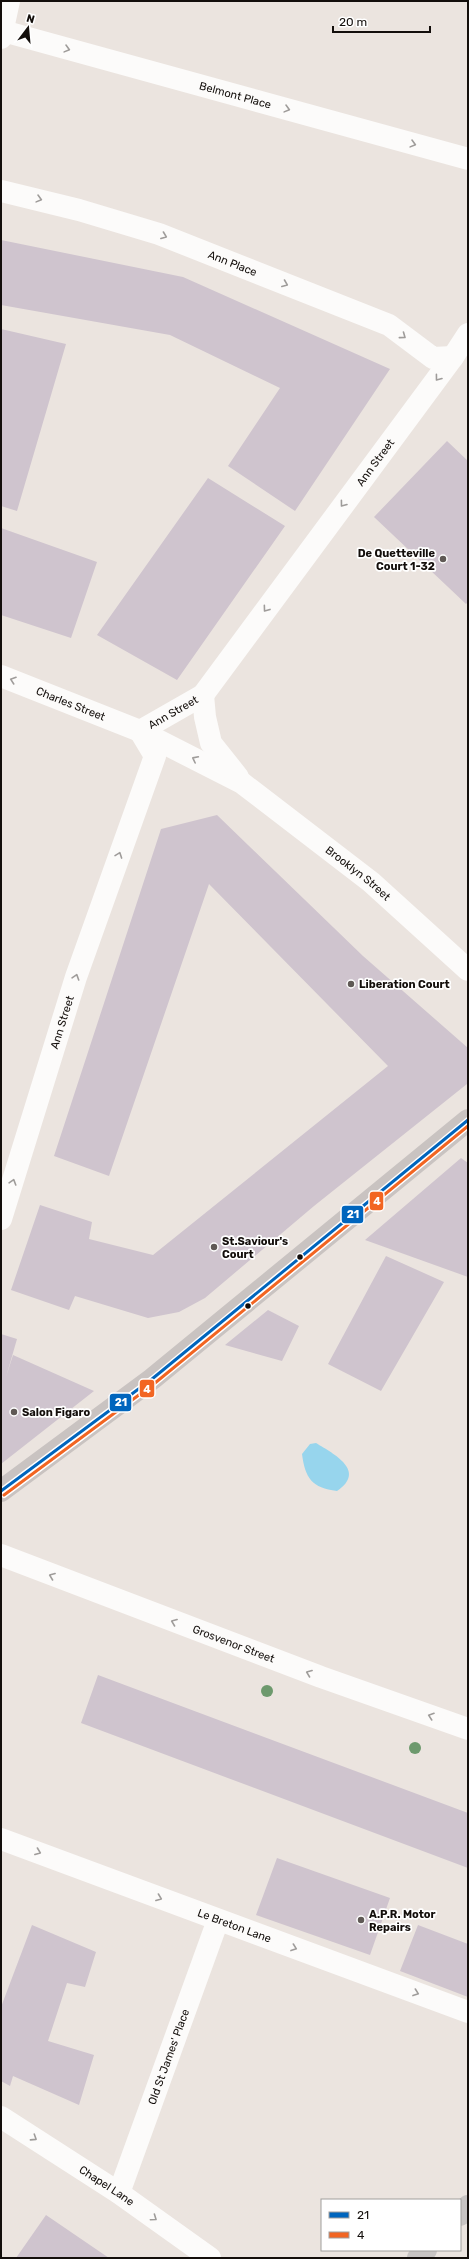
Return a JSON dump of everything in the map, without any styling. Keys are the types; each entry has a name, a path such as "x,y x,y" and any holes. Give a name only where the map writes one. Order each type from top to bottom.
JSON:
{"main road":[{"path":"1,1491 152,1379 468,1120"}],"street":[{"path":"2,34 10,1"},
{"name":"Belmont Place","path":"2,34 468,159"},
{"name":"Ann Place","path":"1,191 79,210 159,234 389,325 433,358 453,357"},
{"name":"Ann Street","path":"1,1219 76,977 154,756 140,731 203,696 453,357 468,334"},
{"name":"Charles Street","path":"1,676 140,731"},
{"name":"Brooklyn Street","path":"203,696 205,717 211,743 242,783"},
{"name":"Brooklyn Street","path":"140,731 242,783 371,882 468,970"},
{"name":"Grosvenor Street","path":"1,1555 314,1675 468,1729"},
{"name":"Le Breton Lane","path":"1,1839 468,2012"},
{"name":"Old St James' Place","path":"118,2193 218,1920"},
{"name":"Chapel Lane","path":"1,2117 118,2193 210,2258"}],"water":[{"path":"316,1443 331,1452 344,1464 348,1470 349,1477 345,1484 337,1491 328,1490 316,1484 311,1480 305,1469 302,1454 310,1444"}],"building":[{"path":"1,240 183,277 390,369 295,511 228,466 280,388 170,335 1,305"},
{"path":"1,329 66,344 17,511 1,506"},
{"name":"De Quetteville Court 1-32","path":"447,441 468,461 468,602 466,604 374,517"},
{"path":"208,478 285,526 177,680 97,635"},
{"path":"1,528 97,562 71,638 1,615"},
{"name":"Liberation Court","path":"217,815 363,956 468,1048 467,1084 314,1206 205,1298 179,1312 148,1318 75,1296 69,1310 11,1290 40,1205 92,1222 89,1239 153,1255 388,1066 209,884 109,1176 54,1156 161,829"},
{"path":"461,1158 468,1163 468,1277 365,1240"},
{"path":"386,1256 444,1282 381,1391 328,1364"},
{"path":"268,1310 299,1326 282,1361 225,1345"},
{"path":"1,1334 17,1339 6,1377 13,1355 94,1391 1,1464"},
{"path":"98,1675 468,1813 468,1868 81,1723"},
{"path":"277,1858 390,1898 370,1955 256,1915"},
{"path":"32,1925 96,1952 85,1987 67,1983 48,2041 94,2055 79,2105 13,2076 10,2086 1,2081 1,2007"},
{"path":"418,1925 468,1944 468,1997 400,1971"},
{"path":"46,2215 109,2258 16,2258"}],"transit line":[{"name":"21","path":"1,1491 152,1379 468,1120"},
{"name":"4","path":"4,1495 155,1383 468,1126"}],"place":[{"name":"De Quetteville Court 1-32","path":"443,559"},
{"name":"Liberation Court","path":"351,984"},
{"name":"St.Saviour's Court","path":"214,1247"},
{"name":"Salon Figaro","path":"14,1412"},
{"name":"A.P.R. Motor Repairs","path":"361,1920"}]}
